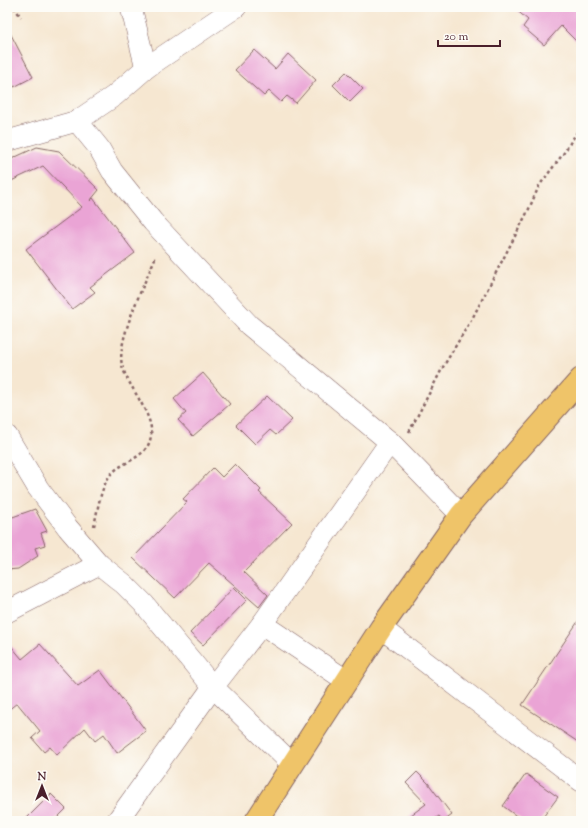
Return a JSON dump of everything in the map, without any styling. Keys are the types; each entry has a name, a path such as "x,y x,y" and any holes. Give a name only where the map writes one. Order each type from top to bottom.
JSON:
{"main road":[{"path":"256,821 381,628 461,514 581,379"}],"street":[{"path":"131,7 146,68"},
{"path":"7,141 76,121 114,96 146,68 236,7"},
{"path":"76,121 99,148 112,171 159,228 249,325 395,447 461,514"},
{"path":"7,436 38,488 68,528 94,558 144,604 213,687 292,764"},
{"path":"117,821 213,687 395,447"},
{"path":"7,612 94,558"},
{"path":"262,624 346,681"},
{"path":"381,628 581,781"}],"path":[{"path":"14,7 21,17"},
{"path":"395,447 476,310 528,211 539,186 563,154 581,126"},
{"path":"94,558 104,485 112,474 138,457 147,446 151,435 150,423 122,365 124,336 157,252 159,228"}],"building":[{"path":"513,7 581,7 581,46 561,26 544,45 523,27 528,20"},
{"path":"7,27 33,77 14,87 7,74"},
{"path":"254,50 275,69 288,54 316,80 296,103 287,96 281,102 269,91 264,96 235,70"},
{"path":"346,72 363,89 350,102 333,85"},
{"path":"37,147 59,151 99,190 90,201 93,198 135,253 90,287 95,292 72,309 26,249 82,207 43,166 7,183 7,161"},
{"path":"203,373 230,404 193,436 178,420 186,413 174,399"},
{"path":"267,396 292,420 276,435 270,430 255,444 236,425"},
{"path":"235,464 261,490 259,492 292,523 244,572 268,595 259,607 209,563 175,598 133,558 187,502 183,499 213,468 222,477"},
{"path":"35,509 47,531 41,533 45,545 35,548 38,556 18,569 7,570 7,519"},
{"path":"234,587 247,600 203,645 190,633"},
{"path":"581,617 581,744 522,705"},
{"path":"7,641 22,659 40,644 78,686 100,670 146,731 117,753 104,734 95,741 85,728 57,755 50,747 44,752 32,738 40,731 17,703 7,711"},
{"path":"417,772 428,783 452,815 444,821 439,816 432,821 403,821 426,804 406,783"},
{"path":"526,774 558,797 540,821 523,821 503,806"},
{"path":"51,794 66,809 54,821 24,821"}]}
